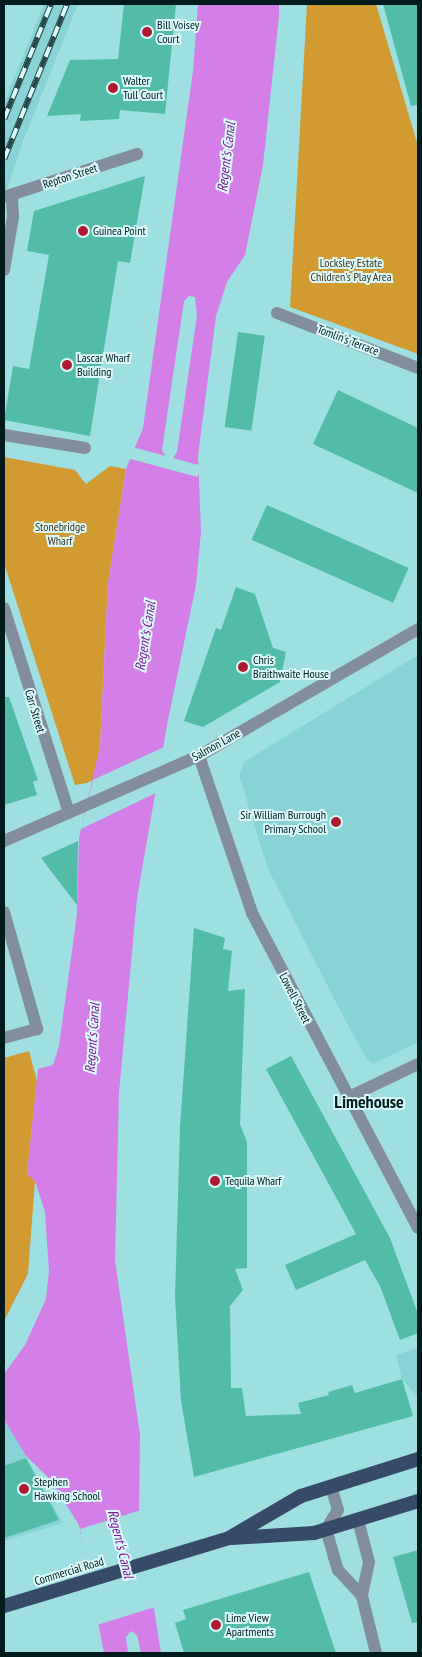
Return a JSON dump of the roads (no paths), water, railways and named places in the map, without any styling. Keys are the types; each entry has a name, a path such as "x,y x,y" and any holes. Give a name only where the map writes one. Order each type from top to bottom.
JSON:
{"highway":[{"name":"Commercial Road","path":"229,1538 301,1496 418,1459"},
{"name":"Commercial Road","path":"4,1606 229,1538 314,1533 418,1501"}],"street":[{"name":"Repton Street","path":"8,196 137,154"},
{"path":"4,270 13,217 8,196"},
{"name":"Tomlin's Terrace","path":"277,313 418,368"},
{"path":"4,434 85,448"},
{"name":"Carr Street","path":"4,608 70,813"},
{"name":"Salmon Lane","path":"4,841 199,756 418,629"},
{"name":"Lowell Street","path":"199,756 252,913 347,1098 418,1228"},
{"path":"4,912 37,1029 4,1038"},
{"path":"347,1098 418,1064"},
{"path":"331,1486 338,1510 326,1529 338,1570 362,1596"},
{"path":"358,1520 369,1562 362,1596 376,1653"}],"water":[{"name":"Regent's Canal","path":"198,4 279,4 263,165 245,255 227,282 216,316 198,456 201,531 196,585 168,720 137,898 119,1093 115,1260 140,1435 139,1513 161,1653 141,1653 137,1635 131,1631 126,1637 128,1653 104,1653 79,1525 50,1479 26,1456 5,1421 4,1374 25,1345 46,1299 49,1271 45,1212 35,1181 27,1174 38,1069 53,1065 59,1046 77,914 79,838 100,746 108,583 126,469 143,428 193,71","holes":["189,296 195,297 197,315 177,452 172,460 167,460 162,450 184,301"]}],"railway":[{"path":"4,119 51,4"},
{"path":"4,159 67,4"}],"place":[{"name":"Bill Voisey Court","path":"147,32"},
{"name":"Walter Tull Court","path":"113,88"},
{"name":"Guinea Point","path":"83,231"},
{"name":"Lascar Wharf Building","path":"67,365"},
{"name":"Chris Braithwaite House","path":"243,667"},
{"name":"Sir William Burrough Primary School","path":"336,822"},
{"name":"Tequila Wharf","path":"215,1181"},
{"name":"Stephen Hawking School","path":"24,1489"},
{"name":"Lime View Apartments","path":"216,1625"}],"district":[{"name":"Limehouse","path":"369,1102"}],"park label":[{"name":"Locksley Estate Children's Play Area","path":"351,270"},
{"name":"Stonebridge Wharf","path":"60,534"}]}
